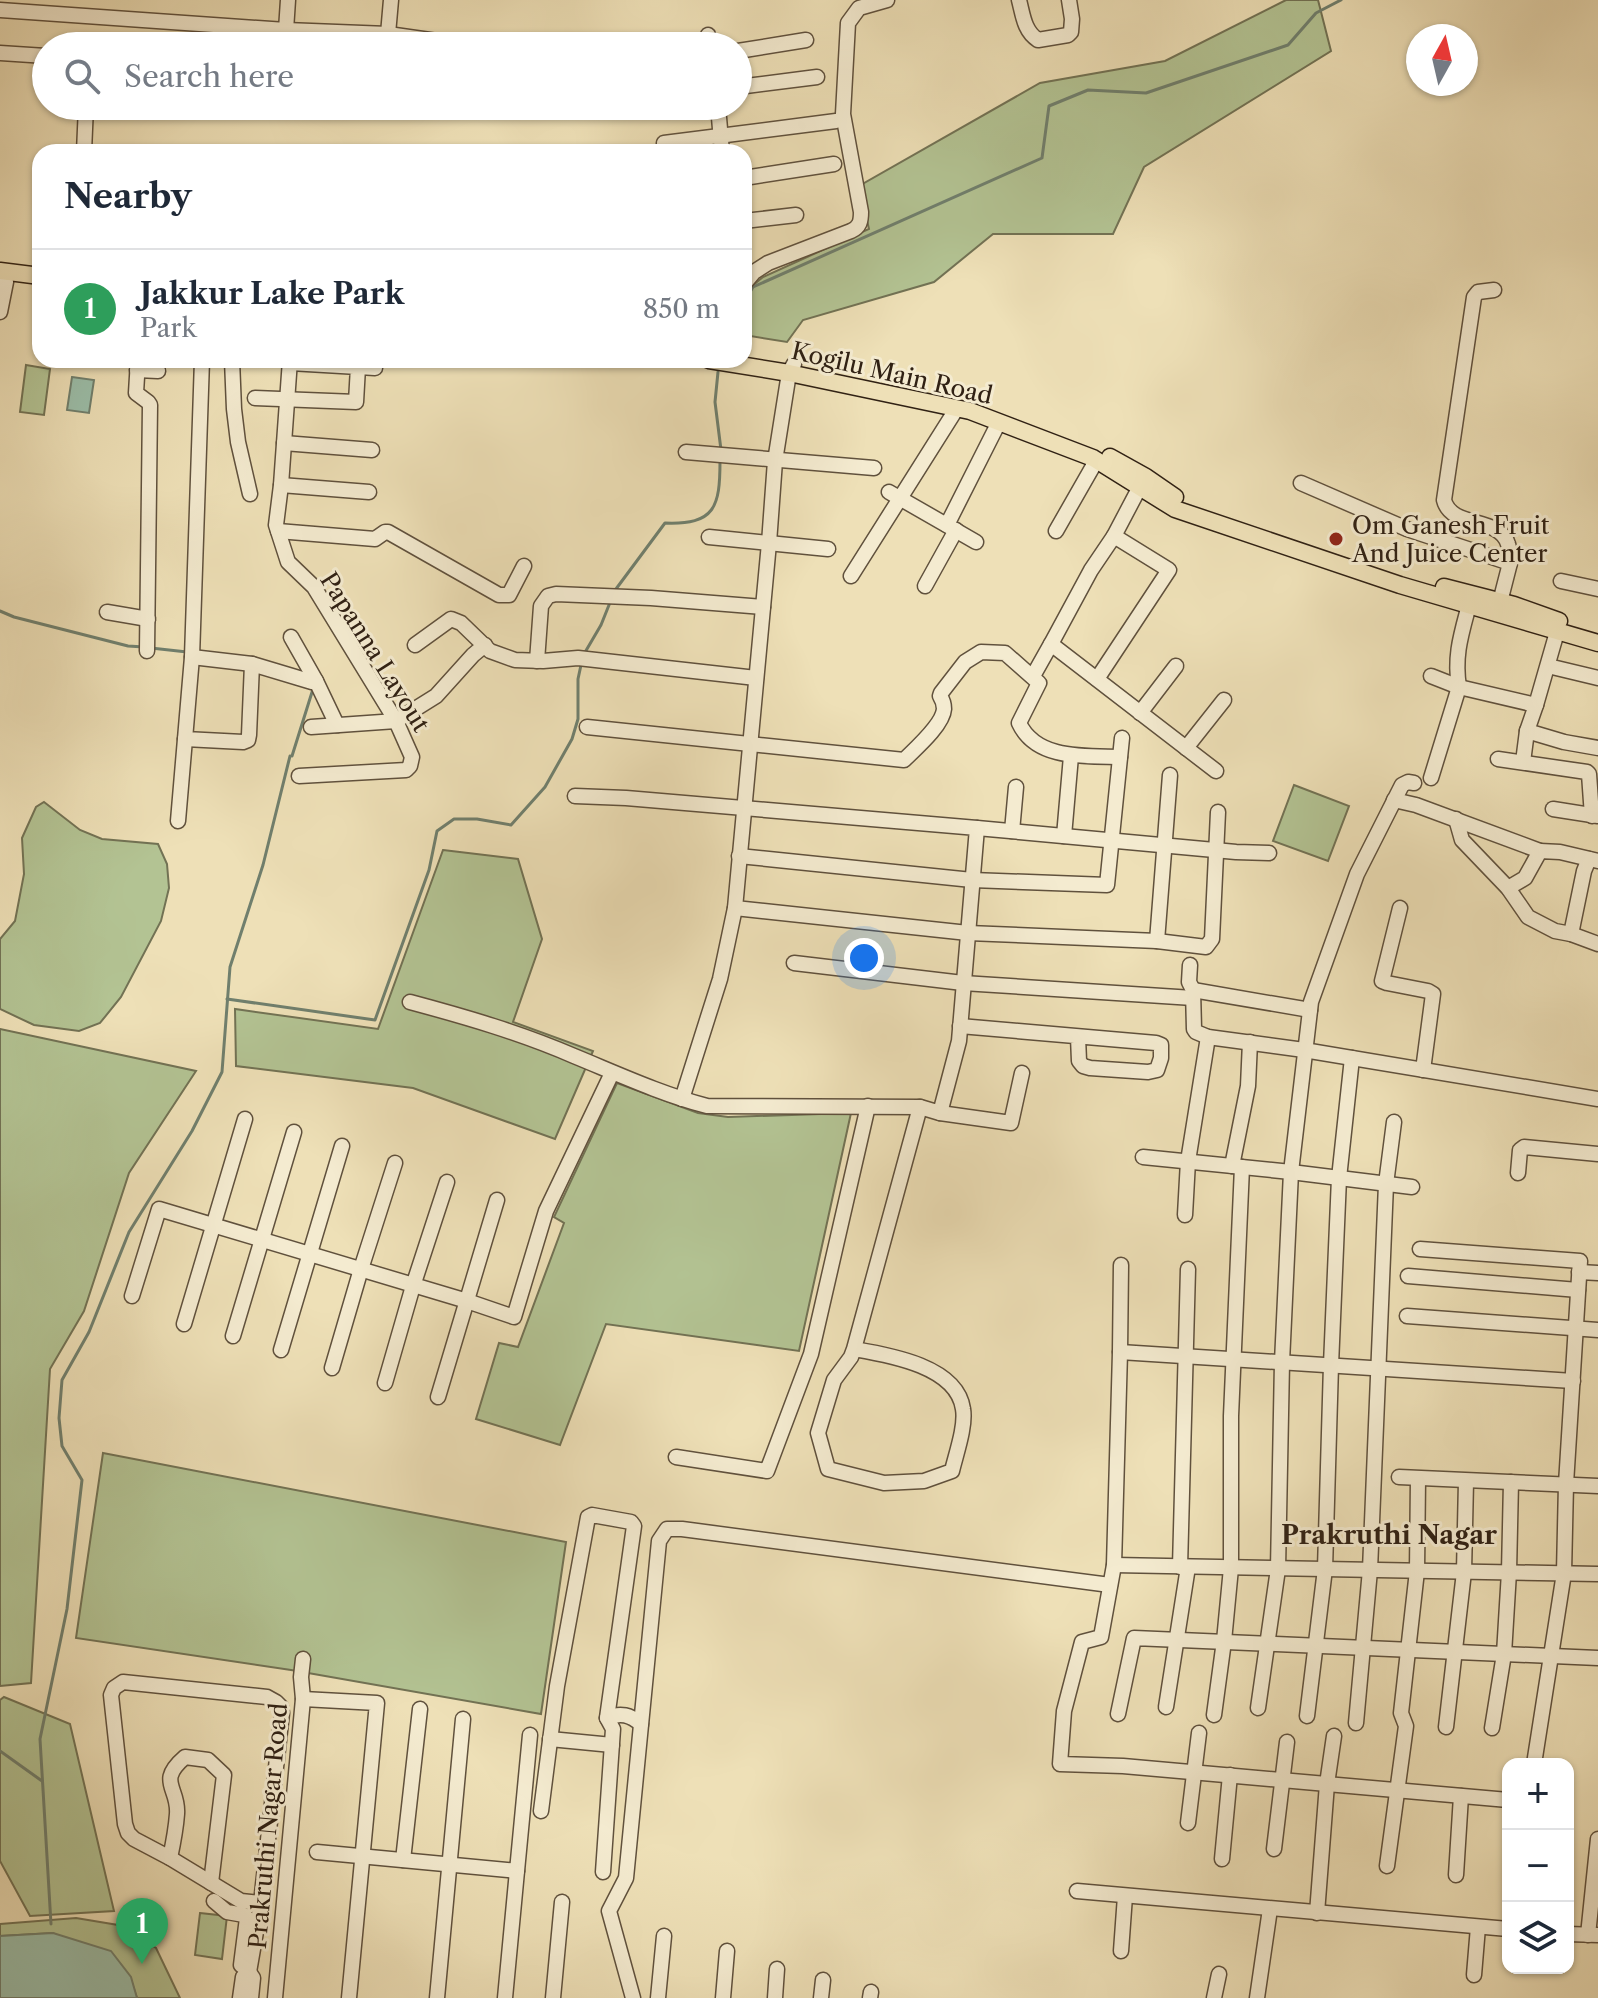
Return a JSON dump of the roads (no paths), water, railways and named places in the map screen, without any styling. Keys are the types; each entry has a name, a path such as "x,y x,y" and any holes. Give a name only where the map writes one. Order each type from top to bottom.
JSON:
{"main road":[{"path":"2,278 32,276"},
{"path":"2,278 32,284"},
{"name":"Kogilu Main Road","path":"752,357 970,411 1096,461 1180,500 1403,575 1500,602 1557,632 1598,640"},
{"name":"Kogilu Main Road","path":"752,364 791,368 973,401 1097,449 1175,509 1400,585 1469,605 1528,616 1598,640"}],"street":[{"path":"286,30 288,0"},
{"path":"388,32 391,0"},
{"path":"752,274 768,263 851,231 861,222 843,114 848,23 859,8 887,0"},
{"path":"1019,0 1025,26 1038,40 1071,32 1069,0"},
{"path":"0,10 337,32"},
{"path":"752,49 806,40"},
{"path":"0,53 32,55"},
{"path":"752,85 817,77"},
{"path":"84,144 85,120"},
{"path":"719,120 722,144"},
{"path":"664,143 836,121"},
{"path":"752,177 834,164"},
{"path":"752,220 796,215"},
{"path":"0,312 2,278"},
{"path":"1494,290 1478,292 1474,297 1444,500 1446,508 1454,515 1493,529 1504,536 1509,544 1510,563 1500,602"},
{"path":"138,368 136,393 150,405 148,646"},
{"path":"148,368 158,371"},
{"path":"178,821 192,653 202,368"},
{"path":"232,368 238,442 250,494"},
{"name":"Papanna Layout","path":"290,368 276,525 288,562 314,587 396,721 412,757 406,770 299,776"},
{"path":"255,398 356,402 358,368"},
{"path":"682,1099 720,979 735,908 775,461 791,368"},
{"path":"851,576 894,495 957,408"},
{"path":"925,586 999,422"},
{"path":"284,443 372,450"},
{"path":"686,452 874,468"},
{"path":"1056,531 1096,461"},
{"path":"1033,676 1142,482"},
{"path":"1301,483 1407,529 1510,563"},
{"path":"281,485 369,492"},
{"path":"894,495 976,542"},
{"path":"278,531 375,539 388,532 505,596 509,595 524,566"},
{"path":"1097,679 1169,570 1114,536"},
{"path":"709,537 828,549"},
{"path":"1561,581 1598,589"},
{"path":"537,661 541,606 548,596 556,594 763,607"},
{"path":"1431,778 1459,687 1457,649 1469,605"},
{"path":"107,612 148,619"},
{"path":"415,645 451,619 461,623 490,651 515,660 583,658 756,678"},
{"path":"1523,762 1527,731 1557,632"},
{"path":"291,637 310,681 337,725"},
{"path":"1051,644 1216,771"},
{"path":"311,727 396,721 436,696 485,645"},
{"path":"587,727 904,760 936,726 944,711 941,693 965,662 981,652 1005,653 1038,681 1039,687 1021,717 1020,727 1046,750 1071,756 1120,757"},
{"path":"192,653 252,664 310,681"},
{"path":"185,739 248,740 252,664"},
{"path":"1140,713 1176,666"},
{"path":"1548,666 1598,678"},
{"path":"1431,676 1459,687 1536,705"},
{"path":"1186,748 1224,700"},
{"path":"1527,731 1598,748"},
{"path":"739,856 972,880 1107,885 1122,738"},
{"path":"1064,836 1071,756"},
{"path":"1498,759 1587,772 1595,816 1553,809"},
{"path":"1157,941 1170,775"},
{"path":"1258,1708 1278,1569 1282,1362 1291,1172 1311,1002 1357,874 1402,785 1414,783"},
{"path":"1012,831 1016,787"},
{"path":"575,796 744,807 1269,853"},
{"path":"1394,800 1416,805 1540,851 1593,860 1584,871 1571,934"},
{"path":"735,908 968,933 1157,941 1206,947 1212,939 1218,812"},
{"path":"1456,819 1462,840 1508,888 1528,917 1555,931 1598,944"},
{"path":"940,1113 959,1041 977,828"},
{"path":"1508,888 1525,878 1540,851"},
{"path":"1400,908 1382,981 1433,994 1423,1070"},
{"path":"794,963 963,983 1193,994 1310,1010"},
{"path":"1190,965 1189,982 1196,1032 1208,1037 1598,1099"},
{"path":"410,1002 488,1023 612,1073 707,1106 920,1107 940,1113 1011,1123 1022,1073"},
{"path":"960,1026 1156,1043 1161,1045 1161,1058 1157,1070 1148,1072 1090,1068 1079,1061 1078,1037"},
{"path":"1185,1215 1188,1161 1208,1037"},
{"path":"1214,1715 1231,1568 1237,1166 1248,1086 1250,1042"},
{"path":"1307,1716 1325,1569 1339,1178 1352,1058"},
{"path":"132,1296 159,1209 514,1317 546,1211 612,1073"},
{"path":"676,1457 767,1471 811,1354 868,1106"},
{"path":"854,1349 891,1355 935,1372 953,1386 963,1407 963,1422 952,1471 924,1481 884,1483 828,1469 818,1433 834,1380 854,1349 920,1107"},
{"path":"184,1324 245,1119"},
{"path":"1356,1723 1370,1570 1386,1184 1394,1122"},
{"path":"233,1336 294,1132"},
{"path":"281,1350 342,1146"},
{"path":"1518,1173 1520,1150 1524,1147 1598,1154"},
{"path":"1143,1157 1412,1187"},
{"path":"332,1368 395,1163"},
{"path":"385,1383 447,1182"},
{"path":"438,1397 497,1200"},
{"path":"1420,1249 1580,1261 1566,1484 1564,1573 1535,1758"},
{"path":"1121,1265 1114,1565 1101,1637 1082,1642 1064,1711 1060,1764 1123,1766 1502,1799"},
{"path":"1166,1707 1184,1567 1188,1269"},
{"path":"1579,1272 1598,1273"},
{"path":"1408,1276 1578,1290"},
{"path":"1407,1316 1598,1330"},
{"path":"1120,1352 1573,1381"},
{"path":"1399,1477 1598,1486"},
{"path":"1387,1866 1406,1726 1401,1713 1417,1571 1418,1479"},
{"path":"1446,1727 1464,1572 1466,1481"},
{"path":"1492,1728 1504,1654 1511,1482"},
{"path":"541,1811 557,1686 588,1517 592,1515 631,1522 634,1526 610,1724 612,1745 603,1872"},
{"path":"633,1998 609,1911 626,1878 659,1541 667,1529 1110,1585"},
{"path":"1114,1565 1598,1574"},
{"path":"1118,1714 1134,1638 1598,1658"},
{"name":"Prakruthi Nagar Road","path":"275,1998 303,1699 303,1659"},
{"path":"240,1998 243,1977 249,1972 261,1903 281,1707 267,1697 123,1682 114,1688 111,1695 128,1833 241,1901 261,1903"},
{"path":"303,1699 377,1703 349,1998"},
{"path":"403,1860 420,1709"},
{"path":"610,1724 616,1714 632,1716 641,1724"},
{"path":"437,1998 463,1719"},
{"path":"1188,1823 1199,1733"},
{"path":"505,1998 530,1735"},
{"path":"1317,1913 1334,1736"},
{"path":"550,1739 612,1745"},
{"path":"1274,1849 1287,1742"},
{"path":"170,1858 178,1811 170,1784 172,1768 185,1757 208,1760 224,1775 211,1883"},
{"path":"1222,1859 1230,1775"},
{"path":"1456,1875 1461,1796"},
{"path":"1593,1935 1598,1839"},
{"path":"317,1852 517,1871"},
{"path":"1077,1891 1502,1929"},
{"path":"1121,1951 1125,1896"},
{"path":"214,1901 227,1912 247,1918 241,1965 253,1978 251,1998"},
{"path":"553,1998 562,1902"},
{"path":"1257,1998 1270,1909"},
{"path":"1474,1975 1478,1927"},
{"path":"658,1998 664,1936"},
{"path":"723,1998 727,1951"},
{"path":"775,1998 777,1969"},
{"path":"1214,1998 1219,1974"},
{"path":"821,1998 823,1980"}],"waterway":[{"path":"752,289 1042,158 1049,106 1088,90 1146,93 1288,45 1316,13 1341,0"},
{"path":"718,372 715,402 721,450"},
{"path":"613,593 665,523 695,521 711,510 716,501 720,461"},
{"path":"584,654 611,600"},
{"path":"0,611 128,646 144,647"},
{"path":"151,648 187,652"},
{"path":"227,999 375,1020 429,870 437,831 454,819 477,819 511,825 545,787 572,739 578,719 581,665"},
{"path":"292,756 313,689"},
{"path":"51,1924 40,1739 67,1609 82,1480 62,1446 59,1418 62,1380 89,1332 129,1232 192,1131 222,1072 230,967 263,865 290,756"},
{"path":"0,1751 42,1781"}],"place":[{"name":"Om Ganesh Fruit And Juice Center","path":"1336,539"},
{"name":"Jakkur Lake Park","path":"142,1964"}],"district":[{"name":"Prakruthi Nagar","path":"1389,1535"}]}
